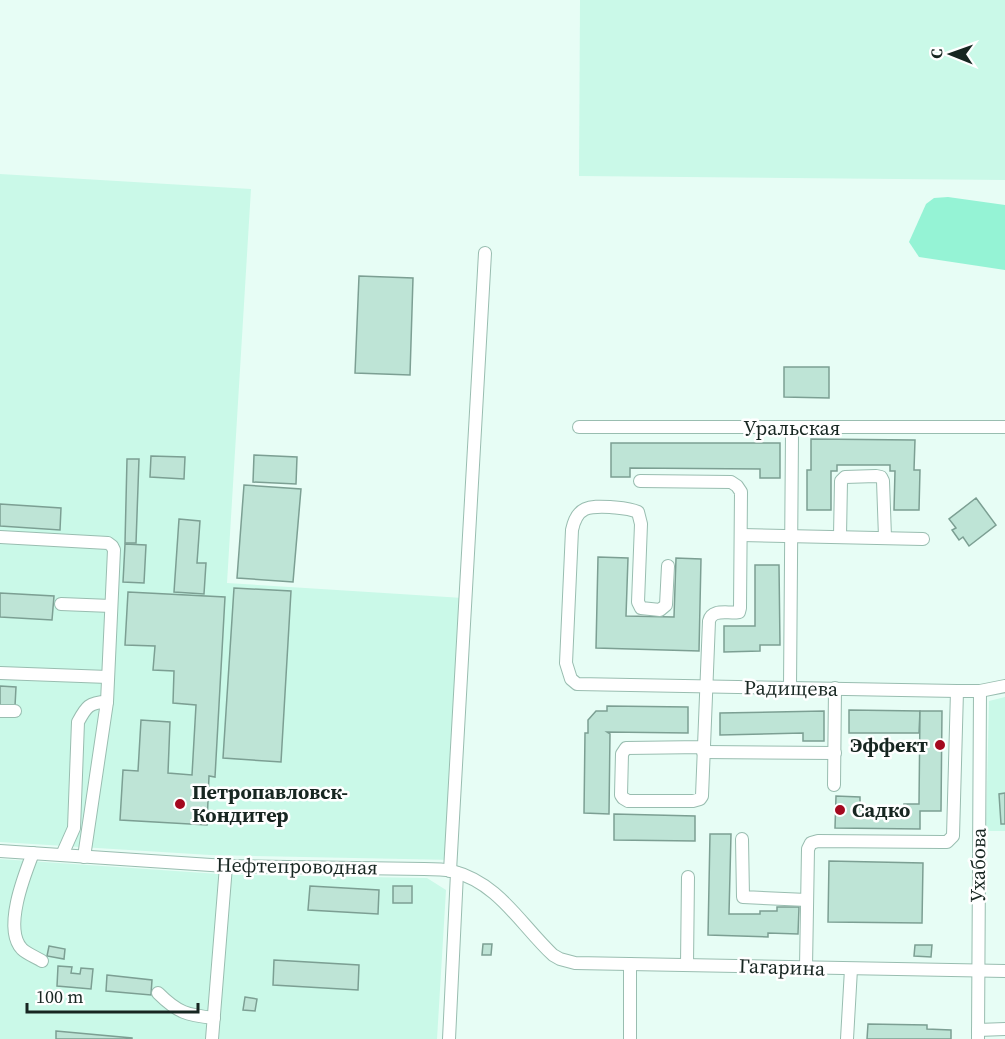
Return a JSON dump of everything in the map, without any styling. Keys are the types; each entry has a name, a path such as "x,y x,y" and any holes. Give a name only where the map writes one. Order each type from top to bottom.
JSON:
{"street":[{"path":"449,1039 453,872 485,252"},
{"name":"Уральская","path":"579,427 794,429 1005,427"},
{"path":"790,687 792,435 794,429"},
{"path":"840,536 844,477 876,476 883,481 885,537"},
{"path":"640,481 735,483 741,492 740,608 739,612 715,613 710,616 704,749 700,799 693,801 628,801 623,798 621,795 622,754 626,748 704,749 835,753"},
{"name":"Радищева","path":"668,566 666,605 660,610 641,608 638,602 641,524 638,512 627,508 591,506 577,516 572,531 566,663 571,680 577,684 957,691 980,691 1005,686"},
{"path":"741,535 923,539"},
{"path":"0,537 108,543 114,550 107,702 84,857"},
{"path":"61,604 111,606"},
{"path":"0,673 108,677"},
{"path":"834,785 835,688"},
{"path":"806,967 809,846 814,842 946,842 952,836 957,691"},
{"name":"Ухабова","path":"978,1034 980,691"},
{"path":"62,855 74,828 78,722 85,709 94,702 107,702"},
{"path":"0,711 15,711"},
{"path":"742,839 743,897 807,900"},
{"name":"Нефтепроводная","path":"0,851 226,866 412,868 453,872 473,878 496,893 547,949 560,959"},
{"path":"33,853 22,881 14,932 22,948 42,961"},
{"path":"212,1039 226,866"},
{"path":"687,964 688,877"},
{"name":"Гагарина","path":"560,959 575,963 1005,971"},
{"path":"630,963 630,1039"},
{"path":"847,1039 851,969"},
{"path":"158,993 177,1011 186,1015 214,1018"},
{"path":"978,1034 1005,1029"}],"shaded area":[{"path":"580,0 1005,0 1005,180 579,176"},
{"path":"0,174 251,189 227,583 463,598 454,860 210,855 0,842"},
{"path":"948,197 1005,205 1005,270 919,257 909,242 926,204 934,198"},
{"path":"1005,697 1005,831 986,831 989,701"},
{"path":"0,859 234,875 427,878 446,890 437,1039 0,1039"}],"building":[{"path":"359,276 413,278 410,375 355,373"},
{"path":"784,367 829,367 829,398 784,397"},
{"path":"811,439 915,440 914,470 920,470 919,510 894,510 895,471 890,471 890,465 837,465 837,471 831,471 831,510 807,510 807,470 811,470"},
{"path":"611,443 780,443 780,478 760,478 760,469 630,468 630,477 611,477"},
{"path":"254,455 297,457 296,484 253,482"},
{"path":"151,456 185,457 184,479 150,477"},
{"path":"127,459 139,459 136,543 125,543"},
{"path":"244,485 301,489 293,582 237,578"},
{"path":"976,498 996,525 969,546 963,537 959,540 952,530 956,528 949,519"},
{"path":"0,504 61,508 60,530 0,526"},
{"path":"179,519 200,521 197,563 206,563 204,594 174,592"},
{"path":"125,544 146,545 144,583 123,582"},
{"path":"598,557 628,558 626,616 674,617 676,558 701,559 699,651 596,648"},
{"path":"755,565 779,565 780,645 760,645 760,651 724,652 724,626 755,626"},
{"path":"234,588 291,591 281,762 223,758"},
{"path":"128,592 225,597 215,777 209,776 207,825 120,820 123,770 138,771 141,720 170,722 168,773 192,775 196,705 173,703 174,671 153,670 155,646 125,645"},
{"path":"0,593 54,596 52,620 0,617"},
{"path":"0,686 16,687 15,706 0,705"},
{"path":"607,706 688,707 688,733 607,732 610,734 609,814 584,813 585,733 588,733 588,720 596,711 607,711"},
{"path":"849,710 920,711 919,733 849,733"},
{"path":"824,711 824,741 803,741 803,733 720,735 720,713"},
{"path":"920,711 942,711 941,811 920,811 920,829 835,828 836,796 860,797 860,808 904,808 904,804 919,804"},
{"path":"1005,793 1005,824 1001,824 999,794"},
{"path":"614,814 695,816 695,841 614,840"},
{"path":"710,834 731,834 729,914 760,914 760,911 777,911 777,907 799,907 798,934 768,933 768,937 708,935"},
{"path":"829,861 923,863 922,923 828,922"},
{"path":"310,886 379,890 378,914 308,910"},
{"path":"393,886 412,886 412,903 393,903"},
{"path":"483,944 492,944 491,955 482,955"},
{"path":"915,945 932,945 931,957 914,956"},
{"path":"49,946 65,949 64,959 47,956"},
{"path":"274,960 359,965 358,990 273,985"},
{"path":"58,966 72,967 71,973 80,974 81,968 93,969 91,989 57,986"},
{"path":"107,975 152,980 151,995 106,991"},
{"path":"245,997 257,999 255,1011 243,1010"},
{"path":"868,1024 927,1025 927,1029 951,1030 951,1039 867,1039"},
{"path":"56,1031 132,1038 132,1039 56,1039"}],"place":[{"name":"Эффект","path":"940,745"},
{"name":"Петропавловск- Кондитер","path":"180,804"},
{"name":"Садко","path":"840,810"}]}
